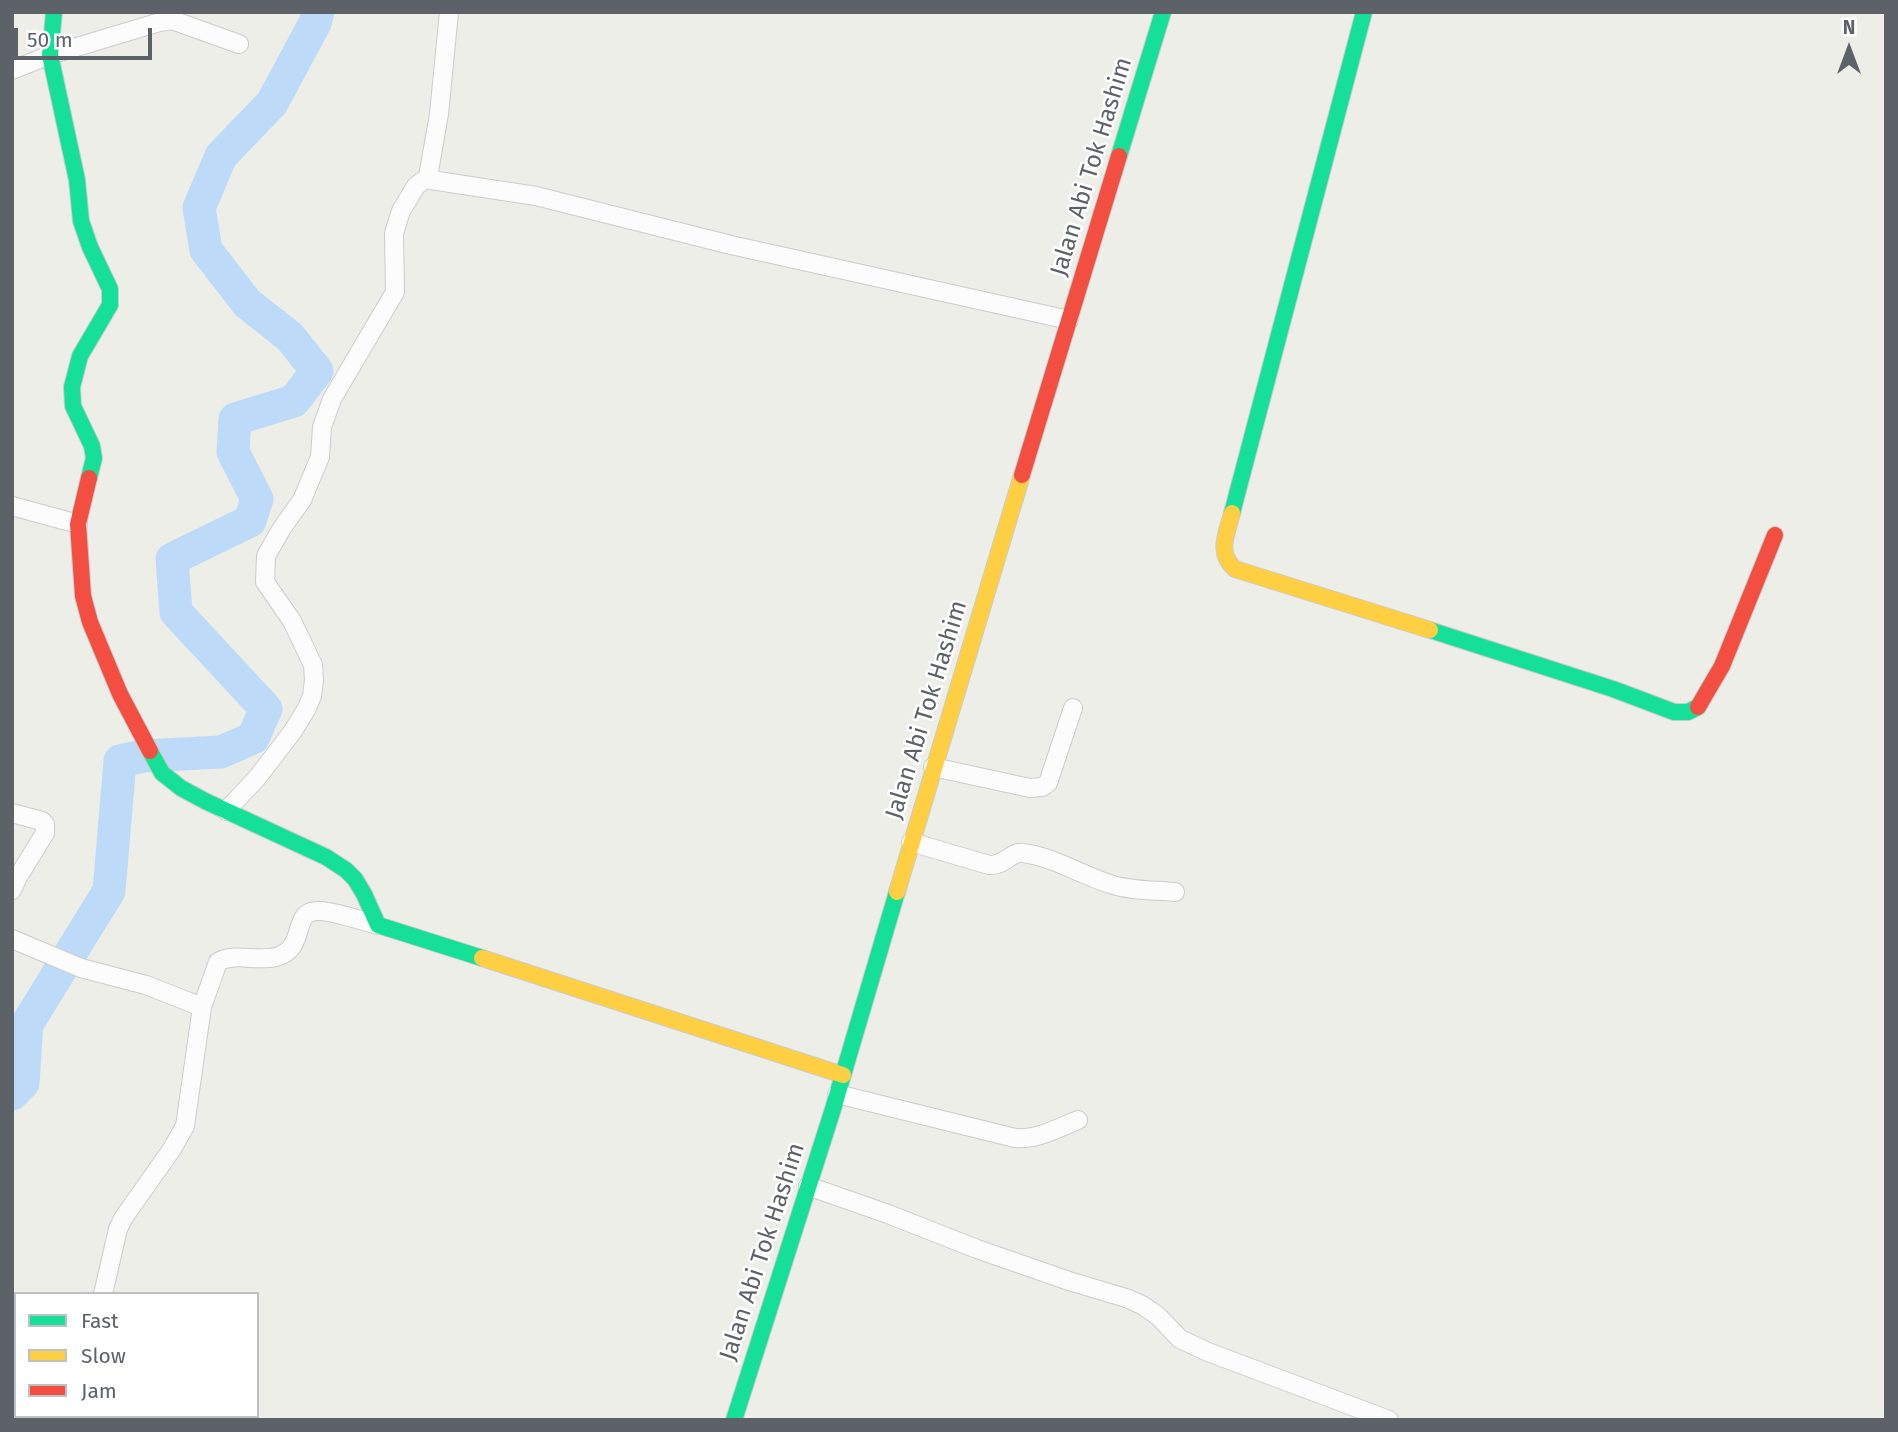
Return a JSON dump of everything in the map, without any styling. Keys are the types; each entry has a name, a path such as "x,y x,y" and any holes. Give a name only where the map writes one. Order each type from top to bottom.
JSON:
{"street":[{"path":"54,12 50,55 77,180 81,221 110,289 110,305 80,356 72,387 74,406 92,446 94,458 78,524 83,596 90,622 116,685 162,773 181,788 327,857 346,870 355,879 379,925"},
{"path":"226,811 257,778 293,731 312,696 313,665 292,621 265,582 266,556 302,499 320,457 322,427 332,399 395,292 394,233 401,211 416,186 428,177 439,114 449,12"},
{"name":"Jalan Abi Tok Hashim","path":"734,1420 843,1075 933,767 1163,12"},
{"path":"1364,12 1224,544 1226,561 1236,569 1513,656 1674,712 1688,712 1699,706 1722,666 1774,535"},
{"path":"12,70 50,55 172,20 239,44"},
{"path":"428,177 439,182 536,196 730,245 1069,320"},
{"path":"12,506 78,524"},
{"path":"933,767 1030,788 1042,787 1048,783 1073,708"},
{"path":"12,813 42,821 45,828 41,841 12,890"},
{"path":"911,842 998,866 1020,852 1054,861 1112,885 1175,892"},
{"path":"103,1292 118,1229 185,1126 202,1007 218,962 230,956 264,958 282,954 291,949 303,917 310,912 321,911 379,925 843,1075"},
{"path":"20,942 81,968 146,985 202,1007"},
{"path":"837,1094 1015,1138 1036,1137 1078,1120"},
{"path":"808,1186 1069,1282 1126,1298 1158,1316 1180,1339 1208,1352 1389,1420"}],"waterway":[{"path":"12,1094 23,1083 27,1024 109,891 120,761 144,756 221,752 253,738 266,709 176,612 172,559 250,521 257,499 233,452 235,419 294,401 317,371 290,337 247,303 206,250 199,208 221,156 272,103 315,23 318,12"}],"traffic: fast":[{"path":"54,12 50,55 77,180 81,221 110,289 110,305 80,356 72,387 73,406 92,446 94,458 89,478"},
{"path":"1119,156 1163,12"},
{"path":"1232,513 1364,12"},
{"path":"1430,630 1613,689 1674,712 1688,712 1698,707"},
{"path":"150,751 162,773 181,788 326,857 346,870 364,894 378,925 482,958"},
{"path":"734,1420 833,1109 897,892"}],"traffic: slow":[{"path":"897,892 1022,475"},
{"path":"1232,513 1224,549 1229,563 1235,569 1430,630"},
{"path":"482,958 843,1075"}],"traffic: jam":[{"path":"1022,475 1119,156"},
{"path":"89,478 78,524 83,596 90,622 120,694 150,751"},
{"path":"1698,707 1722,666 1775,535"}]}
